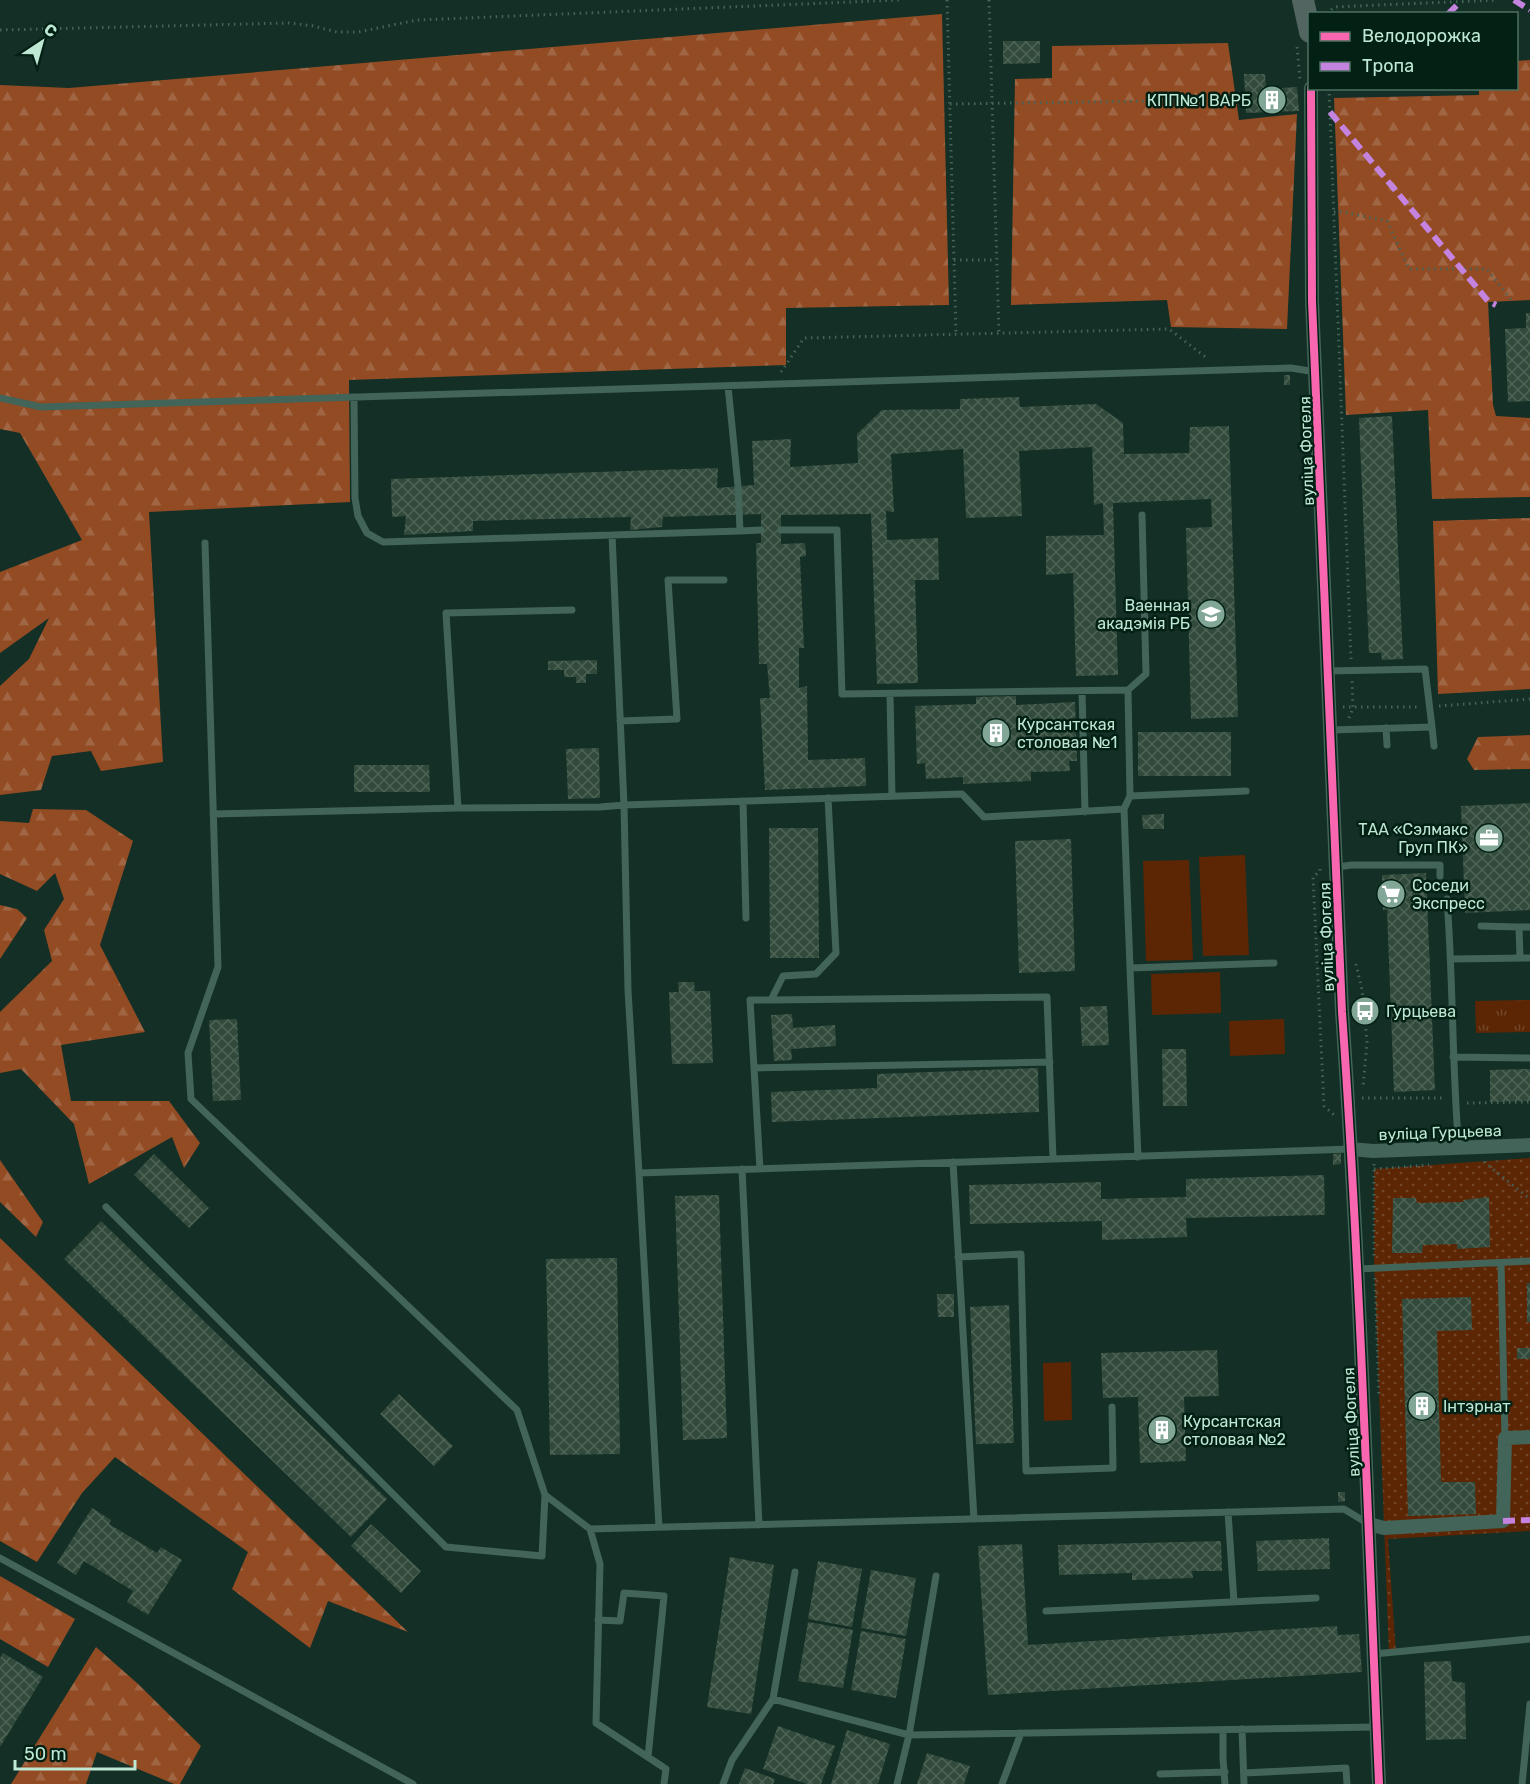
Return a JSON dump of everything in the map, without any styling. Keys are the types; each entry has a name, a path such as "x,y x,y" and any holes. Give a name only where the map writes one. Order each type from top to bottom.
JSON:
{"highway":[{"path":"1303,0 1303,38"}],"street":[{"name":"вуліца Фогеля","path":"1306,89 1311,111 1312,301 1329,671 1338,729 1337,867 1342,1012 1358,1269 1379,1784"},
{"name":"вуліца Гурцьева","path":"1351,1149 1373,1151 1530,1145"},
{"path":"1369,1524 1384,1528 1503,1521 1505,1438 1530,1437"}],"lane":[{"path":"0,398 41,407 1291,368 1316,372"},
{"path":"728,386 740,531"},
{"path":"354,397 355,498 358,516 367,533 383,542 761,530"},
{"path":"781,530 837,530 842,694 1128,690 1146,674 1142,515"},
{"path":"612,535 624,805 628,990 659,1527"},
{"path":"106,1207 446,1547 542,1556 545,1496 517,1410 191,1099 188,1053 218,967 205,543"},
{"path":"620,721 677,719 668,580 724,580"},
{"path":"458,808 446,613 572,610"},
{"path":"1329,671 1425,669 1434,746"},
{"path":"1128,690 1130,796 1124,809 1138,1156"},
{"path":"1082,691 1085,812"},
{"path":"890,694 892,796"},
{"path":"1338,729 1432,727"},
{"path":"1386,728 1387,745"},
{"path":"1130,796 1246,791"},
{"path":"213,813 600,807 962,794 984,817 1124,809"},
{"path":"771,1000 783,976 816,974 836,953 828,798"},
{"path":"743,801 746,918"},
{"path":"1337,867 1440,865 1440,876"},
{"path":"1447,899 1458,1138 1456,1148"},
{"path":"1481,926 1530,927"},
{"path":"1519,927 1520,958"},
{"path":"1451,959 1530,958"},
{"path":"1130,968 1274,963"},
{"path":"759,1169 750,1000 1047,997 1053,1159"},
{"path":"1453,1057 1530,1058"},
{"path":"754,1068 1050,1062"},
{"path":"639,1173 1351,1149"},
{"path":"953,1162 974,1519"},
{"path":"742,1169 759,1525"},
{"path":"958,1257 1021,1254 1026,1471 1113,1468 1112,1407"},
{"path":"1358,1269 1530,1261"},
{"path":"1501,1263 1505,1438"},
{"path":"545,1496 590,1529 600,1564 596,1723 666,1769 664,1784"},
{"path":"590,1529 1344,1509 1369,1524"},
{"path":"1228,1512 1234,1602"},
{"path":"0,1558 413,1784"},
{"path":"723,1784 732,1760 772,1699 795,1572"},
{"path":"897,1784 909,1735 936,1576"},
{"path":"598,1620 620,1621 624,1593 664,1596 648,1757"},
{"path":"1046,1611 1316,1598"},
{"path":"1521,1640 1522,1631"},
{"path":"1374,1654 1530,1639"},
{"path":"772,1699 909,1735 1377,1727"},
{"path":"1522,1784 1530,1704"},
{"path":"1242,1729 1244,1784"},
{"path":"1223,1730 1226,1784"},
{"path":"1002,1784 1021,1733"},
{"path":"1244,1773 1346,1768 1347,1784"},
{"path":"1160,1774 1225,1772"}],"path":[{"path":"0,30 289,23 337,32 358,32 417,20 900,0"},
{"path":"947,0 956,335"},
{"path":"988,0 999,334"},
{"path":"1329,12 1334,7 1497,0"},
{"path":"1303,38 1306,89"},
{"path":"1329,90 1353,708 1338,729"},
{"path":"950,104 1224,100"},
{"path":"1311,111 1330,112"},
{"path":"1334,212 1387,221 1409,269 1487,269 1512,301"},
{"path":"954,260 996,260"},
{"path":"773,384 804,338 1169,329 1221,370"},
{"path":"1320,872 1312,877 1324,1106"},
{"path":"1356,964 1362,990 1367,1042 1362,1098"},
{"path":"1373,1151 1380,1406"},
{"path":"1483,1161 1530,1199"}],"green space":[{"path":"942,14 949,305 786,308 786,365 349,380 350,502 149,512 163,762 101,771 91,751 52,756 41,790 0,795 0,686 29,659 49,618 0,653 0,572 82,540 20,433 0,429 0,85 69,88"},
{"path":"1228,43 1239,120 1297,114 1287,329 1171,327 1167,300 1011,305 1015,79 1052,78 1052,46"},
{"path":"1530,60 1530,300 1488,302 1493,405 1496,416 1530,418 1530,497 1432,499 1428,410 1346,415 1334,98 1479,95 1479,90 1518,90 1518,61"},
{"path":"1530,518 1530,689 1438,694 1433,521"},
{"path":"1530,735 1530,769 1474,770 1467,759 1478,737"},
{"path":"33,809 86,810 133,841 100,945 145,1032 61,1045 71,1101 169,1101 200,1143 184,1168 172,1137 89,1184 74,1124 21,1069 0,1073 0,1012 52,961 44,930 64,899 55,873 37,891 0,874 0,821 29,823"},
{"path":"1245,855 1249,955 1203,956 1199,857"},
{"path":"1189,860 1193,960 1146,961 1143,861"},
{"path":"0,905 17,909 27,918 0,959"},
{"path":"1220,972 1221,1013 1152,1015 1151,974"},
{"path":"1530,1000 1530,1032 1476,1033 1475,1001"},
{"path":"1284,1019 1285,1054 1230,1056 1229,1021"},
{"path":"1530,1158 1530,1531 1388,1539 1396,1653 1389,1654 1374,1260 1374,1169"},
{"path":"0,1160 43,1222 36,1237 0,1202"},
{"path":"0,1238 408,1632 328,1601 310,1648 232,1589 248,1552 115,1457 82,1493 37,1562 0,1541"},
{"path":"1071,1362 1072,1420 1044,1421 1043,1363"},
{"path":"0,1576 75,1619 48,1667 0,1639"},
{"path":"96,1647 137,1683 201,1746 180,1784 174,1784 97,1752 86,1784 11,1784"}],"building":[{"path":"1003,41 1040,41 1040,63 1003,64"},
{"name":"КПП№1 ВАРБ","path":"1244,74 1265,74 1266,89 1297,87 1299,111 1246,113"},
{"path":"1526,313 1530,313 1530,401 1508,402 1505,329 1526,328"},
{"path":"1284,375 1290,375 1290,385 1284,385"},
{"name":"Ваенная акадэмія РБ","path":"1019,397 1020,407 1096,404 1123,423 1124,454 1189,453 1190,427 1229,426 1238,717 1191,719 1186,528 1212,527 1211,499 1113,503 1118,675 1076,676 1073,573 1046,575 1046,536 1104,535 1103,503 1094,505 1092,447 1019,451 1022,516 966,518 963,449 891,454 894,512 886,511 887,540 938,538 939,580 915,580 918,683 877,684 871,514 781,515 781,544 805,543 806,556 800,557 804,648 799,648 799,688 807,686 808,760 865,758 866,786 765,790 760,698 770,698 767,664 759,664 756,543 761,543 761,514 663,517 662,527 630,530 631,517 473,521 473,531 404,535 406,516 392,517 391,479 718,468 717,488 754,485 752,441 791,439 790,467 858,463 857,434 882,410 960,409 960,399"},
{"path":"1392,416 1403,659 1382,660 1381,653 1369,653 1359,418"},
{"path":"597,660 597,674 586,674 586,683 576,683 576,677 564,677 564,670 548,670 548,661"},
{"name":"Курсантская столовая №1","path":"1016,696 1016,705 1075,702 1077,761 1069,761 1070,771 1031,772 1031,781 963,784 963,777 926,779 925,763 917,764 915,706 976,704 976,697"},
{"path":"1138,732 1231,732 1231,776 1138,776"},
{"path":"599,748 600,798 568,799 566,749"},
{"path":"354,765 429,765 430,792 354,792"},
{"path":"1530,803 1530,910 1465,913 1461,806"},
{"path":"1164,814 1164,829 1143,829 1142,815"},
{"path":"769,828 818,828 819,958 770,958"},
{"path":"1071,839 1075,971 1019,973 1015,841"},
{"path":"1426,873 1435,1090 1394,1092 1387,910 1383,910 1382,875"},
{"path":"678,982 694,982 695,991 710,991 713,1063 672,1064 669,992 679,992"},
{"path":"1107,1006 1109,1045 1082,1046 1080,1007"},
{"path":"792,1014 793,1028 835,1025 836,1046 791,1049 792,1060 774,1061 771,1015"},
{"path":"237,1019 241,1100 213,1101 209,1020"},
{"path":"1162,1049 1186,1049 1187,1106 1163,1106"},
{"path":"1038,1068 1039,1112 772,1122 771,1092 877,1088 877,1074"},
{"path":"1530,1069 1530,1101 1490,1102 1490,1070"},
{"path":"1341,1153 1341,1164 1333,1165 1333,1154"},
{"path":"154,1154 209,1208 189,1228 134,1175"},
{"path":"1324,1175 1325,1215 1186,1218 1187,1237 1102,1240 1102,1221 970,1224 969,1185 1101,1182 1101,1199 1186,1197 1186,1179"},
{"path":"719,1195 727,1438 683,1440 675,1196"},
{"path":"1489,1197 1490,1247 1457,1249 1457,1244 1423,1245 1422,1253 1392,1253 1393,1198 1416,1198 1417,1203 1464,1202 1463,1200"},
{"path":"101,1221 387,1499 351,1537 64,1259"},
{"path":"617,1258 620,1454 550,1455 546,1259"},
{"path":"1527,1283 1530,1283 1530,1322 1527,1322"},
{"path":"937,1294 954,1294 954,1317 938,1317"},
{"name":"Інтэрнат","path":"1471,1297 1472,1330 1437,1331 1441,1482 1475,1482 1476,1514 1408,1516 1402,1299"},
{"path":"1009,1305 1014,1443 976,1444 970,1307"},
{"path":"1517,1348 1530,1348 1530,1359 1517,1359"},
{"name":"Курсантская столовая №2","path":"1217,1350 1219,1396 1184,1397 1186,1461 1140,1463 1138,1397 1103,1398 1101,1353"},
{"path":"399,1394 453,1446 434,1466 380,1414"},
{"path":"1338,1492 1345,1492 1345,1501 1338,1502"},
{"path":"92,1508 111,1520 109,1524 157,1553 161,1547 182,1560 148,1615 127,1602 133,1591 84,1561 76,1575 57,1563"},
{"path":"371,1524 421,1571 401,1593 351,1546"},
{"path":"1329,1538 1330,1569 1258,1571 1256,1541"},
{"path":"1221,1541 1222,1571 1192,1571 1193,1578 1132,1580 1132,1573 1059,1575 1058,1545"},
{"path":"1022,1544 1028,1645 1337,1626 1338,1635 1359,1634 1362,1672 988,1695 978,1546"},
{"path":"730,1557 774,1565 751,1714 707,1707"},
{"path":"818,1561 862,1569 852,1627 808,1619"},
{"path":"871,1570 916,1578 906,1636 861,1628"},
{"path":"808,1622 853,1630 843,1688 798,1681"},
{"path":"861,1631 906,1639 896,1698 851,1690"},
{"path":"3,1653 43,1677 0,1747 0,1658"},
{"path":"1451,1661 1452,1681 1465,1683 1466,1739 1426,1740 1424,1662"},
{"path":"778,1726 835,1746 821,1784 807,1784 763,1769"},
{"path":"847,1730 890,1744 878,1784 831,1784"},
{"path":"927,1753 970,1766 964,1784 917,1784"},
{"path":"745,1768 775,1779 773,1784 739,1784"}],"marked path":[{"path":"1514,0 1530,10"},
{"path":"1450,12 1460,2"},
{"path":"1330,112 1488,301 1496,305"},
{"path":"1503,1521 1530,1520"}],"cycle path":[{"path":"1311,90 1312,301 1342,1012 1359,1301 1379,1784"}],"place":[{"name":"КПП№1 ВАРБ","path":"1272,100"},
{"name":"Ваенная акадэмія РБ","path":"1211,614"},
{"name":"Курсантская столовая №1","path":"996,733"},
{"name":"ТАА «Сэлмакс Груп ПК»","path":"1489,838"},
{"name":"Соседи Экспресс","path":"1391,894"},
{"name":"Гурцьева","path":"1365,1011"},
{"name":"Інтэрнат","path":"1422,1406"},
{"name":"Курсантская столовая №2","path":"1162,1430"}]}
